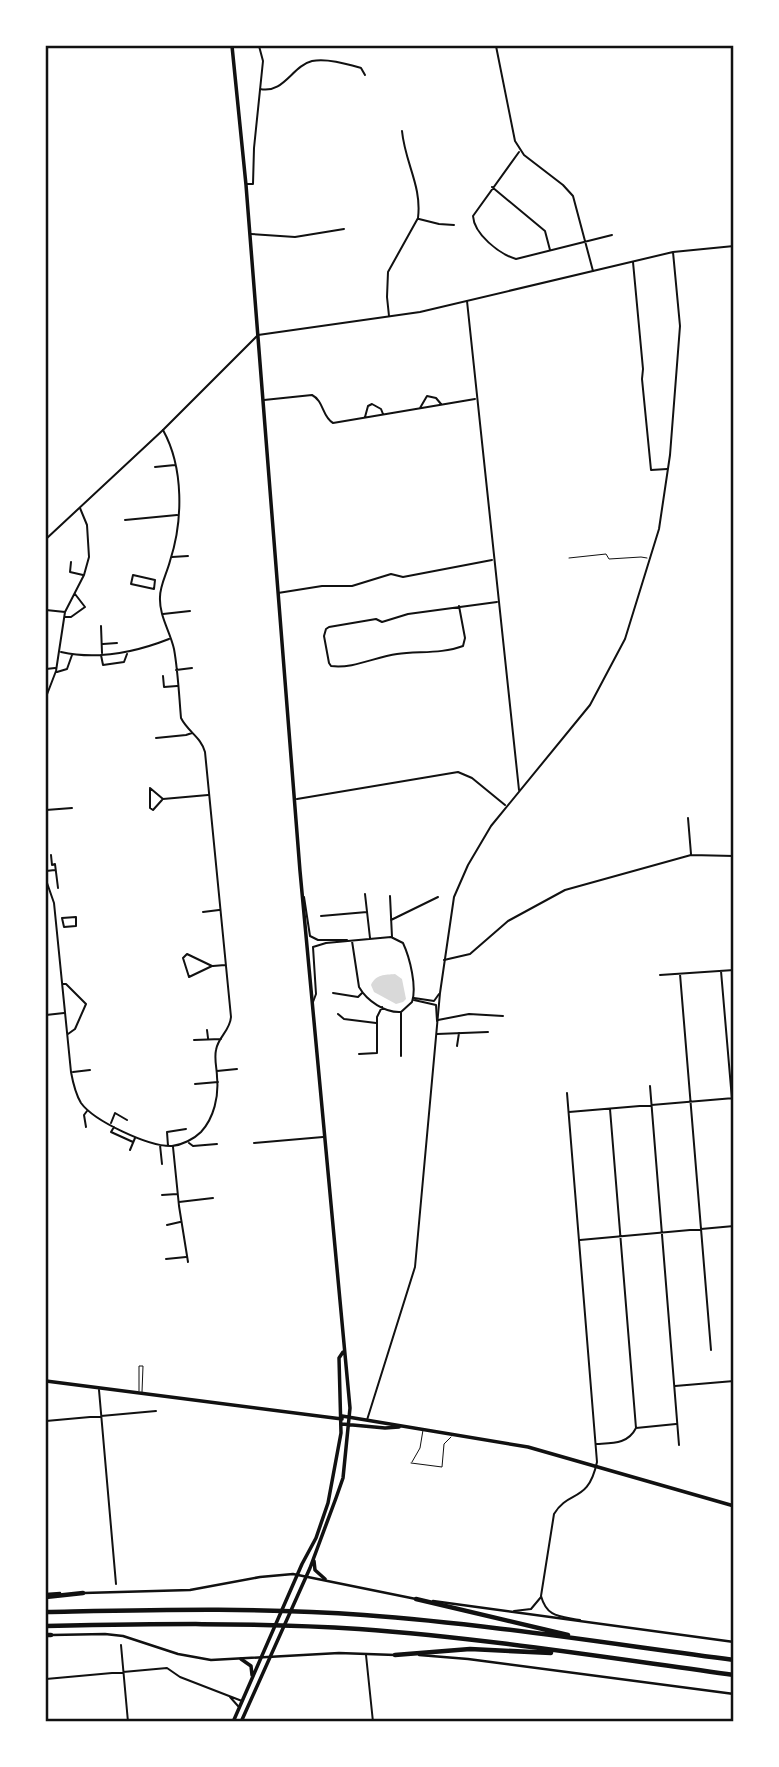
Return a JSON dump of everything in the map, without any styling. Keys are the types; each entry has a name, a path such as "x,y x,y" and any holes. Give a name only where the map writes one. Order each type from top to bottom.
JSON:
{"highway":[{"path":"46,1595 83,1593"},
{"path":"416,1599 606,1643"},
{"path":"46,1612 315,1612 435,1621 733,1660"},
{"path":"46,1626 308,1626 430,1635 733,1675"},
{"path":"395,1655 495,1649 584,1655"}],"main road":[{"path":"232,46 246,185 277,593 349,1418 343,1478 314,1559 240,1721"},
{"path":"233,1721 321,1527 339,1457 342,1420 339,1358 343,1352"},
{"path":"46,1381 342,1420 349,1424 384,1429 400,1427"},
{"path":"342,1420 367,1420 514,1444 597,1465 733,1506"},
{"path":"314,1559 315,1570 325,1579"},
{"path":"83,1593 190,1590 260,1577 298,1574 416,1599 733,1642"},
{"path":"47,1635 117,1636 197,1659 219,1661 366,1654 468,1659 733,1694"},
{"path":"241,1659 251,1666 252,1678"},
{"path":"240,1721 242,1700"}],"street":[{"path":"246,185 254,184 263,61 259,46"},
{"path":"496,46 515,141 520,151 569,191 577,206 593,272"},
{"path":"259,89 275,88 310,61 351,65 361,68 365,75"},
{"path":"389,317 388,272 418,218 418,185 405,155 402,131"},
{"path":"520,151 473,216 475,227 483,236 503,253 516,259 612,235"},
{"path":"492,187 545,230 551,251"},
{"path":"418,218 454,225"},
{"path":"250,234 295,237 344,229"},
{"path":"46,539 163,430 258,335 389,317 673,252 733,246"},
{"path":"367,1420 415,1267 439,993 454,897 468,865 491,826 590,705 625,639 659,529 668,469 680,326 673,252"},
{"path":"633,262 651,470 668,469"},
{"path":"467,300 519,790"},
{"path":"263,400 312,395 319,401 327,419 333,423 477,398"},
{"path":"419,409 427,396 436,398 443,405"},
{"path":"365,418 372,404 382,409 383,415"},
{"path":"46,880 56,919 71,1072 76,1094 88,1110 135,1136 168,1146 188,1141 200,1133 210,1119 216,1103 216,1050 231,1022 204,746 181,718 173,645 162,615 161,591 172,557 178,515 174,453 163,430"},
{"path":"155,467 176,465"},
{"path":"46,697 60,652 63,617 84,575 89,557 89,541 80,508"},
{"path":"125,520 178,515"},
{"path":"172,557 188,556"},
{"path":"277,593 328,585 352,586 393,574 403,577 493,560"},
{"path":"71,562 70,572 84,575"},
{"path":"154,589 155,580 133,575 131,584 161,591"},
{"path":"63,617 72,617 85,607 74,593"},
{"path":"459,606 465,638 463,646 393,655 337,667 329,663 324,636 326,629 376,620 382,622 408,614 459,606 498,602"},
{"path":"46,610 65,612"},
{"path":"162,615 190,611"},
{"path":"101,626 103,665 124,662 127,652"},
{"path":"60,652 127,652 170,638"},
{"path":"102,644 117,643"},
{"path":"46,669 64,672 72,654"},
{"path":"176,670 192,668"},
{"path":"163,676 164,687 178,685"},
{"path":"156,738 192,733"},
{"path":"296,799 457,772 472,778 506,806"},
{"path":"163,799 150,788 150,808 153,810 163,799 209,794"},
{"path":"46,810 72,808"},
{"path":"688,818 691,855"},
{"path":"51,855 58,888"},
{"path":"444,960 470,954 508,921 565,890 691,855 733,856"},
{"path":"46,871 55,870"},
{"path":"365,894 370,939"},
{"path":"303,896 310,936 318,940 352,941"},
{"path":"390,896 392,938"},
{"path":"391,920 438,897"},
{"path":"203,912 221,910"},
{"path":"321,916 367,912"},
{"path":"56,919 62,918 76,917 76,926 64,927 62,918"},
{"path":"313,1003 316,994 313,947 318,944 392,938 404,943 407,950 414,999"},
{"path":"352,941 362,993 382,1007 401,1013"},
{"path":"212,966 187,954 183,958 189,977 212,966 226,965"},
{"path":"660,975 733,970"},
{"path":"721,971 733,1123"},
{"path":"680,974 711,1350"},
{"path":"62,984 66,984 86,1004 75,1029 67,1034"},
{"path":"333,993 358,997 362,993"},
{"path":"414,999 434,1001 439,993"},
{"path":"401,1056 401,1013 414,999"},
{"path":"414,999 436,1004 437,1020"},
{"path":"359,1054 377,1052 377,1017 382,1007"},
{"path":"46,1015 65,1012"},
{"path":"338,1014 344,1018 377,1023"},
{"path":"437,1020 469,1014 503,1016"},
{"path":"207,1030 208,1039"},
{"path":"457,1046 460,1032"},
{"path":"436,1034 488,1032"},
{"path":"194,1040 222,1038"},
{"path":"217,1071 237,1069"},
{"path":"71,1072 90,1070"},
{"path":"195,1084 218,1082"},
{"path":"650,1086 679,1445"},
{"path":"567,1093 597,1465 588,1487 561,1505 554,1514 541,1596 550,1614 598,1624"},
{"path":"568,1112 732,1098"},
{"path":"596,1444 622,1441 633,1434 636,1428 610,1109"},
{"path":"86,1126 84,1115 88,1110"},
{"path":"127,1120 115,1113 111,1132 133,1142"},
{"path":"168,1146 167,1132 186,1129"},
{"path":"130,1150 135,1136"},
{"path":"254,1143 325,1136"},
{"path":"188,1141 193,1146 217,1143"},
{"path":"160,1145 162,1164"},
{"path":"173,1146 178,1202 188,1262"},
{"path":"162,1195 177,1194"},
{"path":"178,1202 213,1198"},
{"path":"167,1225 181,1222"},
{"path":"579,1240 733,1226"},
{"path":"166,1259 188,1256"},
{"path":"674,1386 733,1381"},
{"path":"99,1388 116,1584"},
{"path":"46,1420 156,1411"},
{"path":"636,1428 677,1424"},
{"path":"509,1611 531,1609 541,1596"},
{"path":"121,1645 128,1721"},
{"path":"366,1654 373,1721"},
{"path":"46,1679 167,1668 180,1677 242,1700"},
{"path":"230,1697 239,1708"}],"lane":[{"path":"569,558 606,554 609,559 641,556 649,559"},
{"path":"649,1080 650,1086"},
{"path":"139,1366 143,1366 140,1394 139,1366"},
{"path":"423,1430 420,1448 411,1463 442,1467 446,1441 453,1435"}],"shaded area":[{"path":"395,974 402,979 406,999 396,1004 374,992 371,985 378,977"}]}
